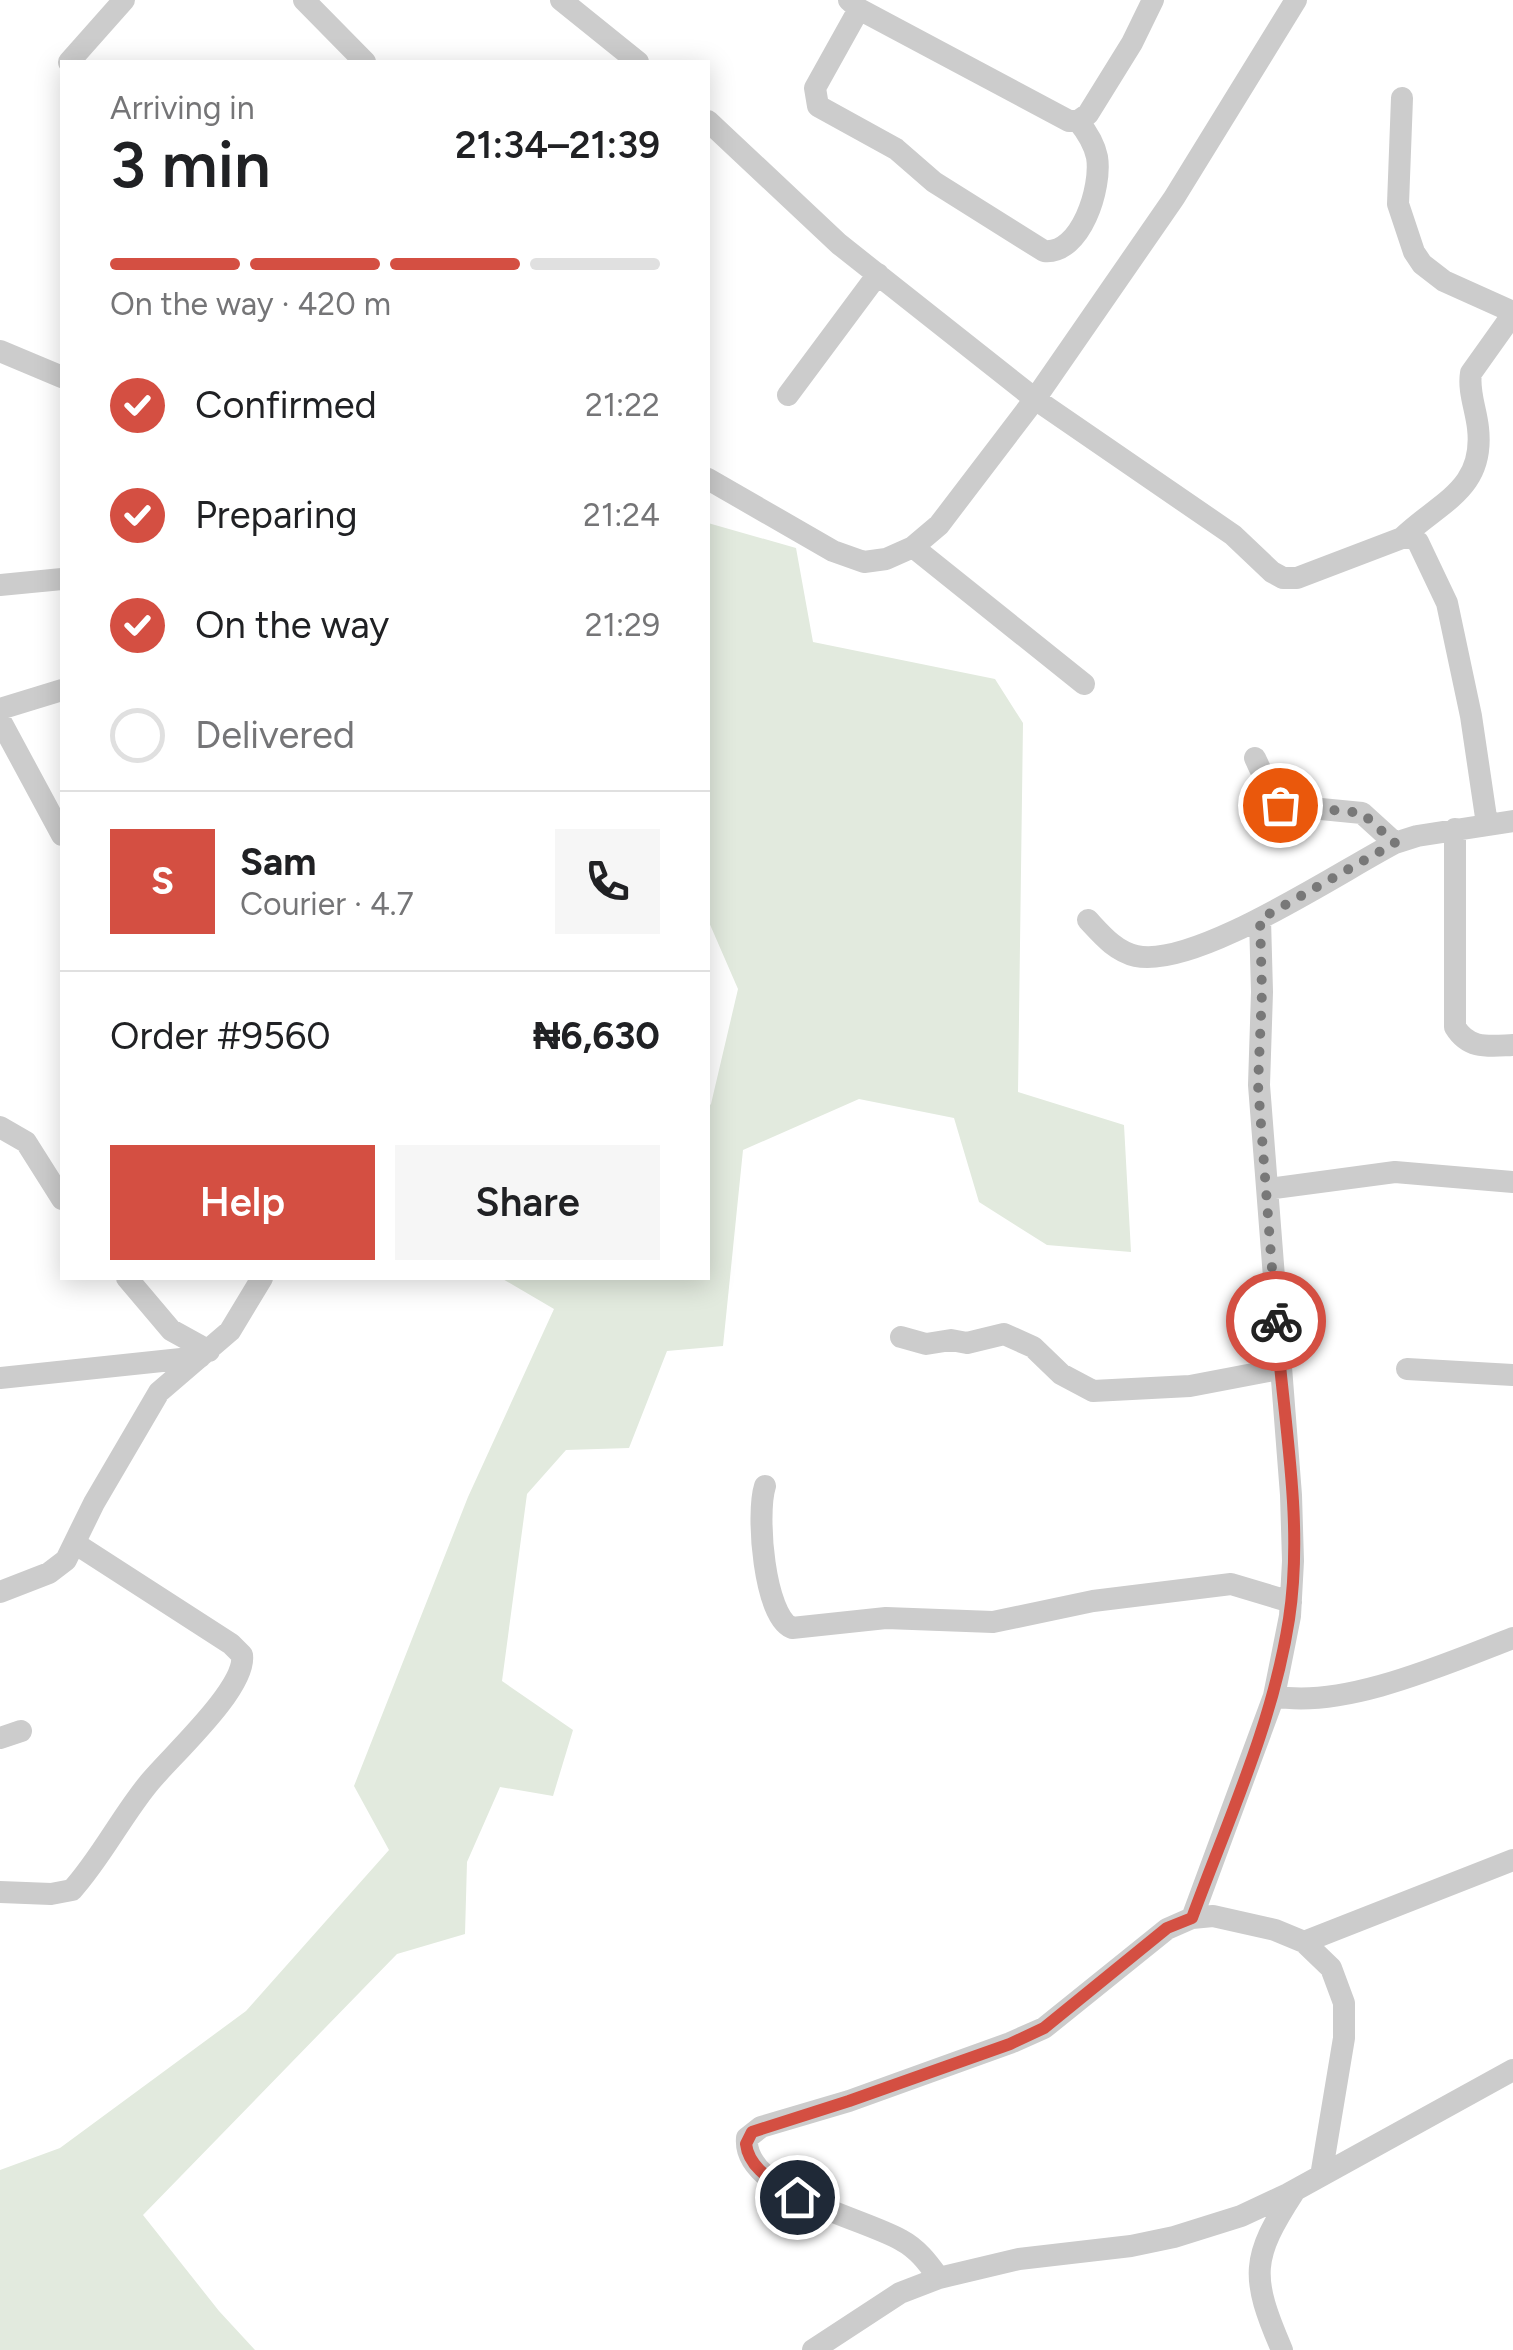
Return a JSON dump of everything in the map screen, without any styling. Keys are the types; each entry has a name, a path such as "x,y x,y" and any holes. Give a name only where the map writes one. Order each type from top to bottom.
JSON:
{"street":[{"path":"72,60 124,0"},
{"path":"304,0 340,53"},
{"path":"561,0 636,60"},
{"path":"1078,122 1090,136 1097,158 1096,190 1085,219 1065,247 1044,252 934,182 896,149 818,106 814,88 854,4 1069,122 1078,122 1088,114 1153,0"},
{"path":"710,483 833,551 864,562 912,547 939,524 1035,399 1174,198 1296,0"},
{"path":"710,123 839,244 1035,399 1233,535 1272,572 1282,578 1296,578 1402,538 1472,476 1479,458 1471,373 1513,313 1444,281 1422,264 1414,252 1398,204 1402,98"},
{"path":"788,395 878,274"},
{"path":"0,351 60,376"},
{"path":"1402,538 1418,542 1448,603 1471,716 1487,824"},
{"path":"912,547 1084,684"},
{"path":"0,585 60,579"},
{"path":"0,709 60,691"},
{"path":"0,720 60,831"},
{"path":"1256,758 1280,805 1362,813 1395,843"},
{"path":"1088,920 1110,944 1132,956 1173,955 1260,919 1395,843 1513,821"},
{"path":"1455,829 1455,1027 1462,1038 1478,1046 1513,1045"},
{"path":"1192,1918 1274,1696 1290,1602 1291,1495 1258,1085 1260,919"},
{"path":"0,1127 26,1142 60,1196"},
{"path":"1268,1189 1394,1172 1513,1182"},
{"path":"128,1280 171,1330 205,1354"},
{"path":"0,1592 59,1567 76,1544 94,1502 159,1392 230,1331 261,1280"},
{"path":"901,1337 926,1344 951,1340 967,1343 1004,1334 1033,1347 1061,1374 1093,1391 1190,1386 1280,1370"},
{"path":"0,1378 205,1354"},
{"path":"1407,1369 1513,1375"},
{"path":"764,1486 761,1508 766,1570 777,1614 781,1622 792,1628 886,1618 993,1622 1092,1600 1232,1584 1290,1602"},
{"path":"0,1892 50,1894 72,1890 121,1819 202,1726 242,1668 242,1655 232,1644 76,1544"},
{"path":"1274,1696 1312,1700 1344,1694 1442,1666 1513,1638"},
{"path":"1304,1942 1513,1860"},
{"path":"939,2278 924,2257 905,2242 797,2197 764,2174 751,2160 747,2138 762,2127 849,2101 1010,2044 1044,2028 1167,1928 1192,1918 1236,1920 1304,1942 1331,1968 1344,2003 1344,2038 1321,2176"},
{"path":"814,2350 884,2303 939,2278 1019,2259 1174,2237 1241,2216 1513,2070"},
{"path":"1282,2350 1258,2279 1258,2262 1270,2228 1296,2189"}],"shaded area":[{"path":"710,524 796,548 813,642 995,679 1023,723 1018,1092 1124,1125 1131,1252 1047,1245 979,1202 954,1118 859,1099 743,1150 723,1346 667,1351 629,1448 566,1450 527,1494 502,1681 573,1730 553,1796 500,1787 467,1862 465,1934 397,1954 143,2215 255,2350 0,2350 0,2170 60,2148 246,2011 389,1850 354,1786 468,1497 554,1309 504,1280 710,1280 710,1105 738,989 710,925"}],"way so far":[{"path":"1276,1321 1258,1085 1260,919 1395,843 1362,813 1280,805"}],"route":[{"path":"797,2197 751,2160 746,2144 752,2132 1010,2044 1044,2028 1167,1928 1192,1918 1274,1696 1290,1616 1291,1495 1276,1321"}]}
